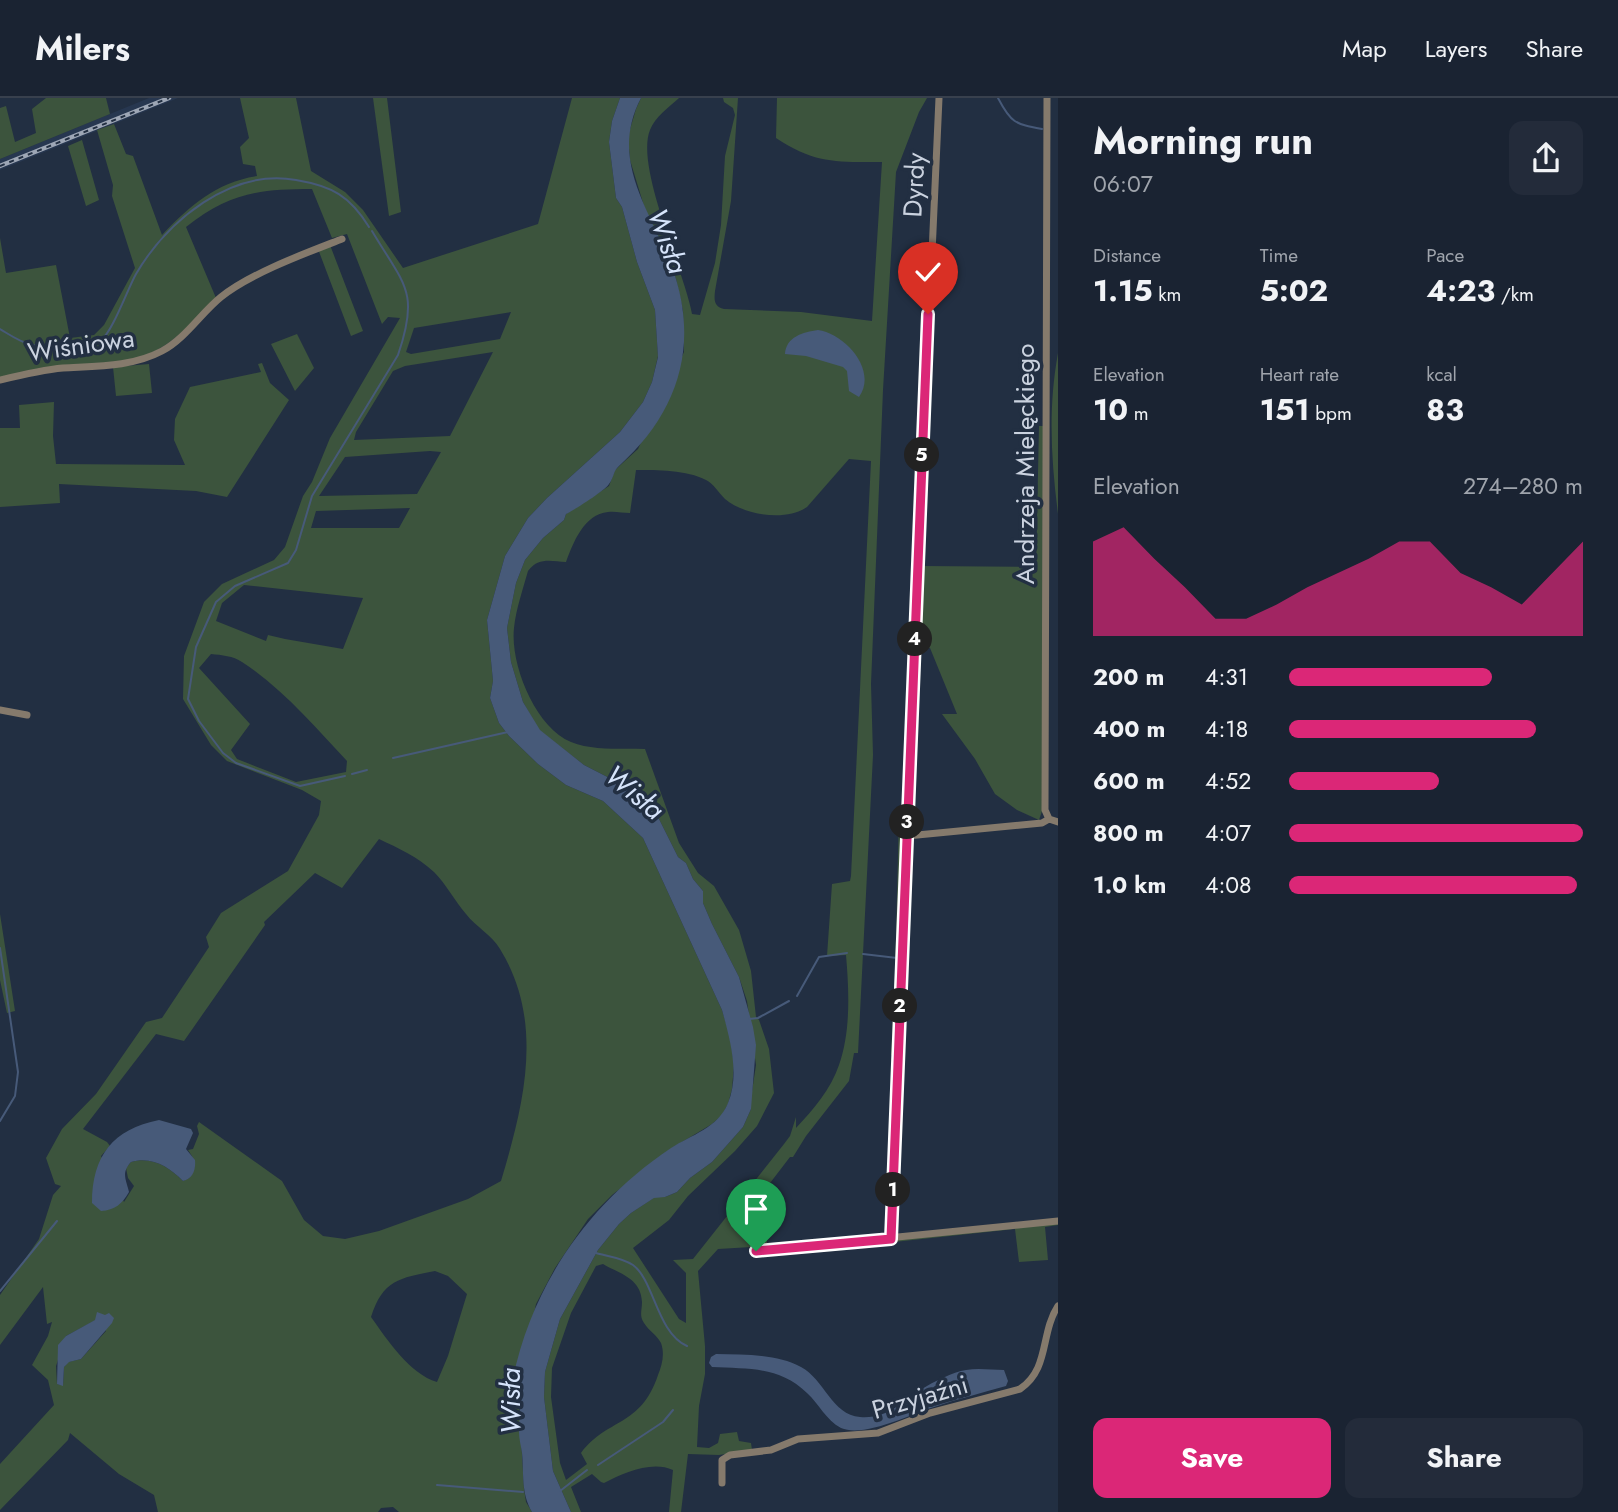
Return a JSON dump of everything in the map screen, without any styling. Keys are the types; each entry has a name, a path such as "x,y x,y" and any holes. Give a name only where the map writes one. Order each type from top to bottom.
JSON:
{"street":[{"name":"Dyrdy","path":"891,1239 939,98"},
{"name":"Andrzeja Mielęckiego","path":"1047,98 1045,810 1049,819"},
{"name":"Wiśniowa","path":"0,380 61,368 131,362 162,351 176,342 223,295 237,286 296,257 342,239"},
{"path":"0,710 27,715"},
{"path":"906,836 1042,823 1049,819 1058,822"},
{"path":"756,1251 1058,1221"},
{"name":"Przyjaźni","path":"722,1483 722,1460 727,1456 771,1450 807,1437 878,1433 930,1413 1020,1389 1030,1381 1040,1366 1050,1324 1058,1306"}],"shaded area":[{"path":"149,98 178,98 0,170 0,159"},
{"path":"620,98 641,98 632,122 629,146 632,168 638,190 676,279 684,332 682,357 677,381 655,426 617,468 607,487 566,514 564,520 543,538 525,560 516,583 507,628 511,662 523,702 540,730 584,765 621,784 643,801 659,819 678,857 686,863 693,879 703,891 703,903 739,977 756,1045 751,1109 743,1127 712,1162 690,1178 677,1192 654,1198 619,1224 598,1250 560,1319 545,1372 544,1397 553,1471 571,1512 532,1512 525,1491 519,1435 519,1397 513,1378 522,1343 535,1310 550,1278 591,1219 642,1169 718,1119 728,1103 733,1080 732,1056 722,1010 643,838 603,801 566,785 538,764 499,723 490,698 493,681 487,620 505,556 528,518 620,432 643,402 652,382 658,357 655,310 637,262 622,207 616,198 609,142 612,121"},
{"path":"818,330 838,338 856,355 864,376 864,387 859,397 849,391 847,371 843,367 806,356 785,354 792,339"},
{"path":"159,1120 191,1129 193,1133 186,1149 195,1160 191,1176 183,1181 160,1164 146,1160 131,1162 125,1173 129,1192 118,1206 101,1211 92,1203 93,1186 101,1158 108,1147 129,1130"},
{"path":"97,1312 105,1315 109,1313 114,1318 112,1323 81,1359 69,1362 64,1367 63,1386 57,1384 58,1345 66,1336 95,1320"},
{"path":"716,1354 759,1356 791,1362 809,1373 842,1410 860,1417 886,1413 932,1383 961,1371 1004,1370 1008,1381 1006,1386 943,1404 888,1424 851,1430 836,1425 807,1393 774,1373 712,1367 709,1363 711,1357"}],"green space":[{"path":"46,98 106,98 110,114 0,159 0,108 6,106 15,142 36,133 32,109"},
{"path":"240,98 296,98 311,171 345,192 363,210 403,268 538,224 572,98 620,98 612,121 609,142 616,198 622,207 637,262 655,310 658,356 652,382 643,402 620,432 528,518 505,556 487,620 493,681 490,698 499,723 538,764 566,785 603,801 643,838 722,1010 730,1036 734,1065 732,1089 722,1115 672,1148 612,1195 588,1219 555,1268 536,1304 518,1386 524,1489 526,1502 532,1512 399,1512 393,1507 381,1508 378,1512 158,1512 154,1495 119,1474 70,1433 68,1440 0,1510 0,1464 54,1405 48,1380 32,1365 48,1336 52,1322 47,1324 43,1287 0,1345 0,1295 39,1239 53,1195 61,1186 55,1184 46,1158 62,1129 96,1094 146,1022 162,1018 209,947 206,937 221,913 288,871 319,815 321,801 302,790 227,761 211,745 183,699 184,656 204,602 222,584 274,560 285,547 303,496 312,482 330,438 400,318 388,317 382,324 347,234 332,238 312,189 260,192 216,207 186,227 216,298 169,342 133,360 0,378 0,238 6,273 56,265 70,338 94,335 104,325 135,268 112,196 113,185 97,130 114,124 126,154 133,156 162,235 183,214 216,190 257,176 255,166 243,164 240,147 249,138","holes":["511,312 500,339 411,354 406,352 414,328","493,352 450,436 354,440 356,432 393,371 405,366","441,452 417,494 319,496 345,457","410,508 399,528 311,528 316,511","244,585 363,598 343,649 268,635 266,641 216,621 222,603","211,654 239,660 271,684 298,708 347,761 346,772 296,782 237,759 231,750 250,724 199,668","379,839 415,857 434,872 466,914 500,949 514,977 526,1034 523,1093 501,1181 468,1199 379,1231 345,1239 323,1236 304,1220 282,1181 199,1122 199,1134 193,1149 188,1150 194,1164 189,1178 183,1181 166,1167 146,1160 131,1162 126,1168 128,1178 134,1186 124,1202 101,1156 110,1146 83,1129 156,1034 184,1041 265,925 264,922 315,873 342,888","435,1271 448,1276 467,1294 437,1382 409,1364 371,1317 381,1295 402,1279","96,1320 106,1331 81,1359 68,1362 64,1367 63,1385 57,1384 56,1366 66,1336"]},
{"path":"373,98 387,98 401,212 389,216"},
{"path":"641,98 679,98 652,125 647,147 649,168 662,219 692,314 700,315 715,263 721,225 725,156 735,115 733,108 724,102 723,98 738,98 731,201 715,291 716,305 724,309 801,312 872,321 882,162 827,160 803,153 776,138 777,98 927,98 896,172 883,390 871,684 873,755 858,1053 854,1053 849,1081 793,1157 790,1157 767,1187 767,1246 718,1249 698,1271 705,1374 699,1406 697,1447 709,1448 718,1443 720,1434 737,1432 739,1441 751,1443 752,1450 719,1455 688,1454 681,1512 669,1512 673,1470 656,1466 629,1472 604,1483 592,1474 571,1487 581,1512 571,1512 553,1471 544,1397 545,1372 560,1319 598,1250 619,1224 655,1197 665,1197 677,1192 690,1178 712,1162 743,1127 751,1109 756,1065 747,1001 739,977 703,903 703,891 693,879 686,863 678,857 659,819 621,784 584,765 539,730 523,702 511,662 507,628 516,583 525,560 543,538 564,520 566,514 609,486 615,470 638,449 684,352 683,311 676,279 644,206 630,160 628,136","holes":["849,459 871,461 851,876 850,881 832,884 827,956 846,955 846,1038 836,1074 815,1106 796,1128 796,1117 790,1136 693,1259 673,1260 686,1273 686,1323 679,1319 633,1248 669,1220 688,1196 735,1151 757,1126 774,1093 769,1049 756,1017 751,971 739,930 714,886 698,873 679,843 645,749 598,748 571,742 546,723 536,709 516,659 516,614 528,571 532,567 545,561 566,562 572,546 592,518 611,512 630,513 636,470 690,474 711,483 733,505 754,513 777,515 798,512 807,507","603,1264 638,1287 642,1318 661,1343 662,1359 651,1392 642,1404 591,1442 581,1453 587,1464 566,1480 560,1463 551,1397 552,1368 571,1313 596,1266"]},
{"path":"82,140 99,200 86,206 68,146"},
{"path":"330,245 363,331 351,336 318,249"},
{"path":"297,334 314,368 295,391 271,344"},
{"path":"1058,353 1058,514 1052,434"},
{"path":"262,363 270,383 289,400 227,497 196,491 59,484 60,503 0,507 0,428 20,428 19,405 54,402 56,464 185,465 174,440 175,419 190,387 261,372 258,364"},
{"path":"149,364 152,393 116,396 113,367"},
{"path":"1039,426 1043,426 1042,811 1039,820 1017,810 995,794 975,759 942,714 957,714 930,648 917,647 920,566 1036,567"},
{"path":"899,814 905,815 895,1056 891,1055"},
{"path":"0,914 15,1011 7,1013 0,980"},
{"path":"1058,1222 1058,1225 1045,1227 1048,1260 1019,1262 1015,1229 894,1242 894,1240"}],"waterway":[{"path":"998,98 1015,121 1042,129"},
{"path":"0,329 24,342 39,346 78,346 101,340 115,320 136,274 165,235 203,203 225,190 248,182 272,178 296,180 330,189 355,207 369,227"},
{"path":"345,776 300,786 236,763 223,753 199,721 188,699 196,647 216,602 235,586 288,563 296,550 312,496 398,355 405,334 408,302 400,277 372,231"},
{"path":"393,758 508,732"},
{"path":"352,774 367,770"},
{"path":"0,948 18,1072 15,1096 0,1121"},
{"path":"797,996 819,957 847,953"},
{"path":"863,954 897,958"},
{"path":"749,1019 758,1018 789,1001"},
{"path":"0,1291 57,1221"},
{"path":"596,1253 625,1261 640,1272 662,1319 677,1339 687,1346"},
{"path":"598,1465 663,1422 673,1410"},
{"path":"560,1491 587,1470"},
{"path":"437,1485 523,1492"}],"railway":[{"path":"0,166 169,98"}],"route":[{"path":"756,1251 891,1239 928,314"}],"water label":[{"name":"Wisła","path":"668,241"},
{"name":"Wisła","path":"635,792"},
{"name":"Wisła","path":"510,1401"}]}
